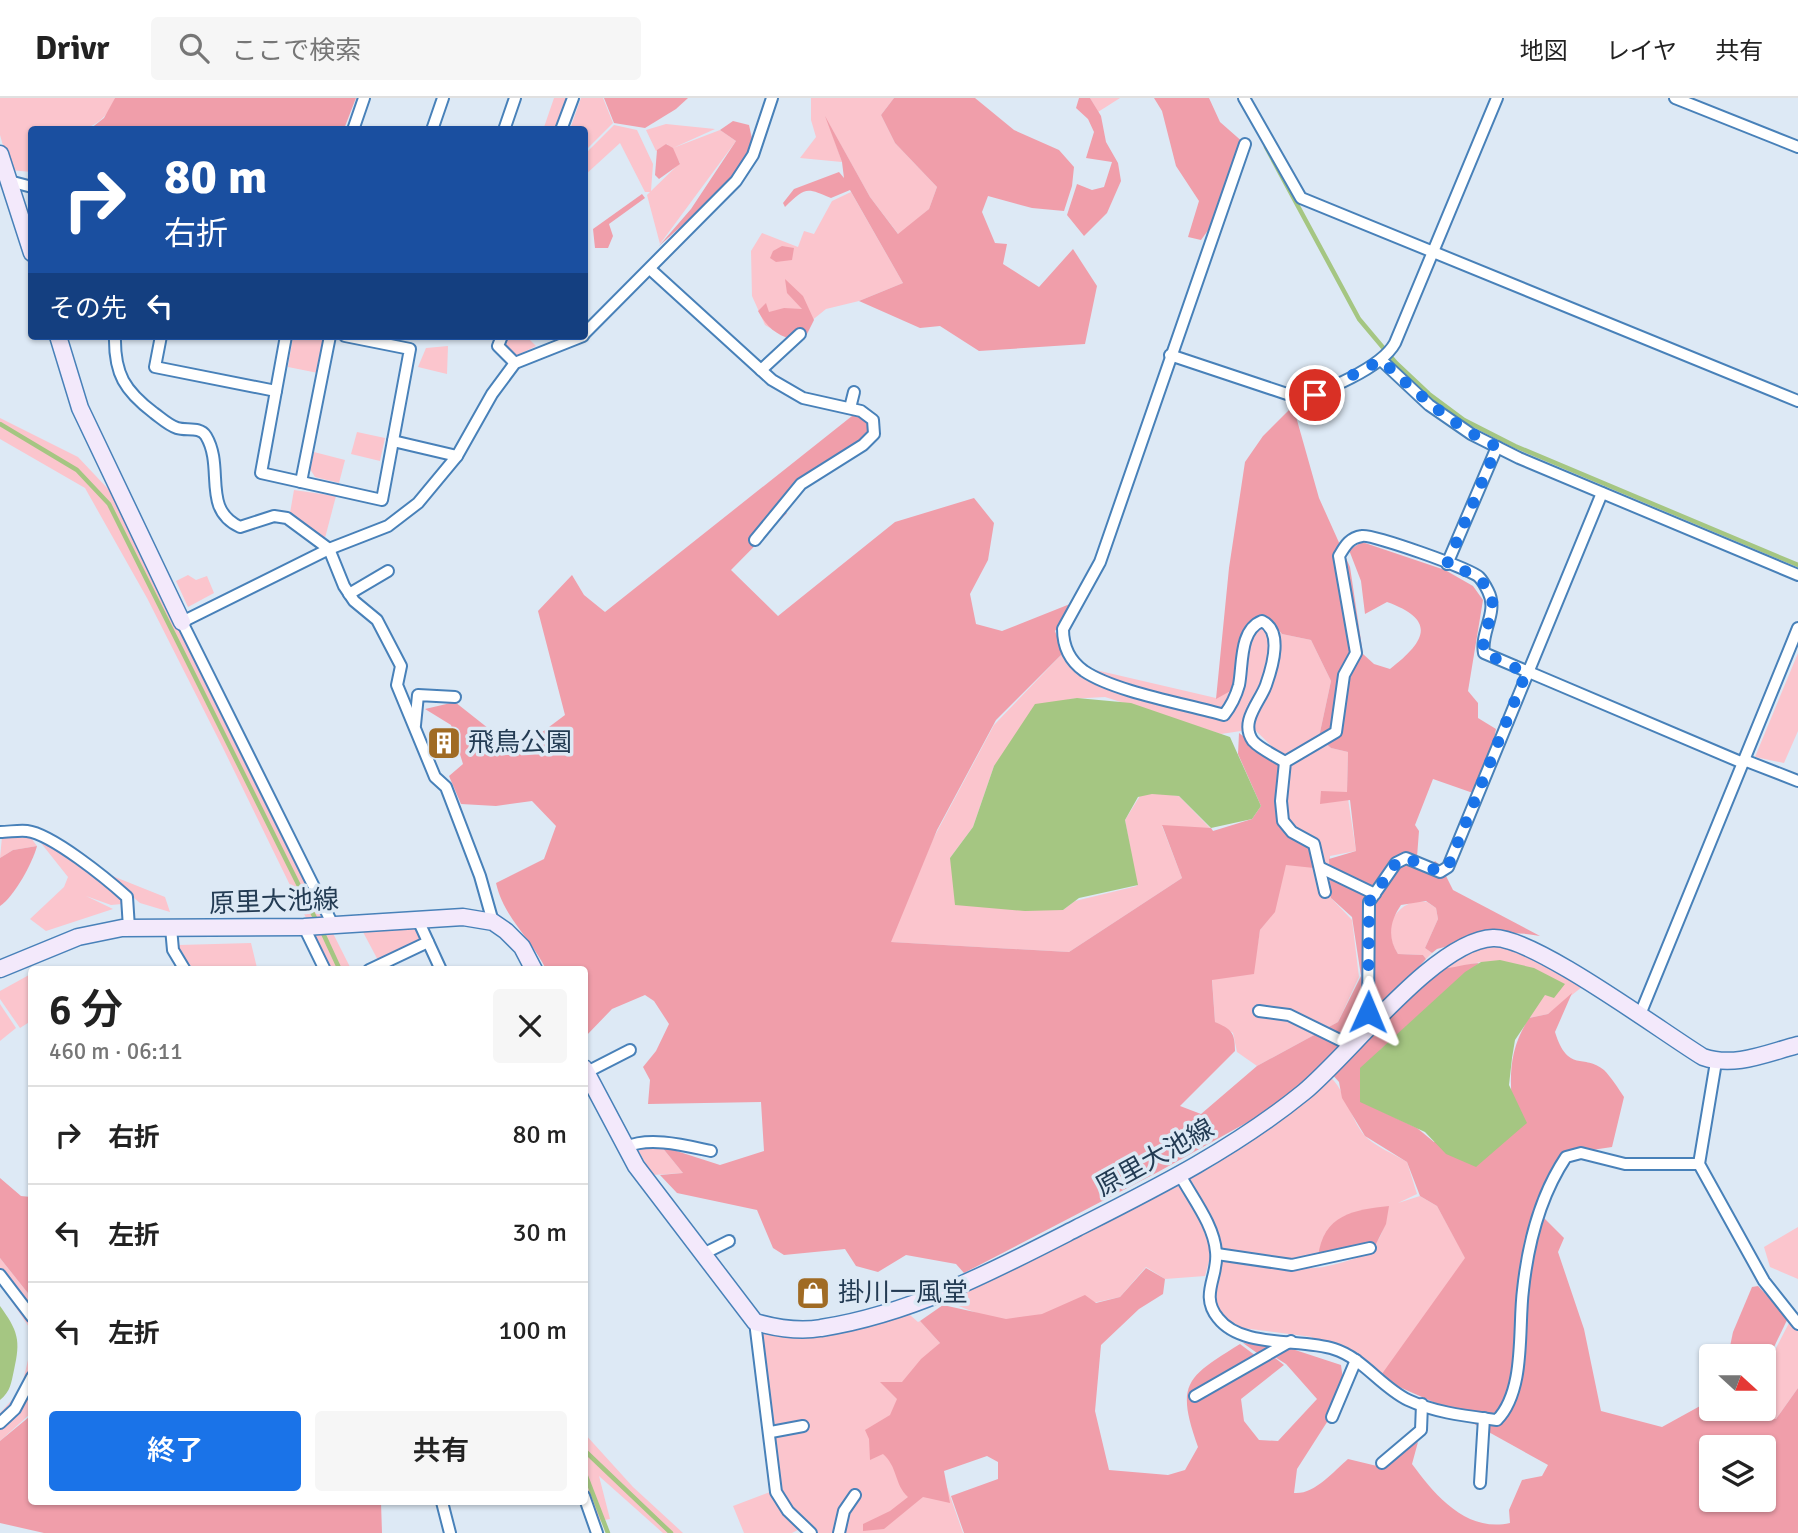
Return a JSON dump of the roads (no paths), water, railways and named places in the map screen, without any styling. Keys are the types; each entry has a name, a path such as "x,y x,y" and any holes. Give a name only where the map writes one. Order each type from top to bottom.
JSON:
{"main road":[{"path":"0,154 28,240"},
{"path":"59,340 80,408 182,622"},
{"name":"原里大池線","path":"0,969 78,937 129,928 305,927 463,917 493,922"},
{"path":"493,922 522,947 532,966"},
{"name":"原里大池線","path":"755,1322 778,1328 818,1329 880,1316 943,1293 989,1272 1180,1175 1274,1116 1307,1089 1457,948 1478,939 1497,937 1520,942 1703,1057 1716,1062"},
{"path":"1716,1062 1731,1062 1798,1045"},
{"path":"588,1074 636,1166 755,1322"}],"street":[{"path":"354,126 364,98"},
{"path":"433,126 443,98"},
{"path":"505,126 515,98"},
{"path":"562,126 573,98"},
{"path":"588,331 736,181 753,155 772,98"},
{"path":"1244,98 1301,198 1798,401"},
{"path":"1170,355 1296,397 1315,395 1381,360 1393,346 1497,98"},
{"path":"1675,98 1798,147"},
{"path":"1245,144 1100,562 1063,629 1063,639 1069,656 1083,671 1105,681 1224,715 1238,686 1244,645 1252,627 1262,621 1271,626 1276,634 1266,685 1250,716 1248,728 1253,741 1285,762"},
{"path":"9,181 28,186"},
{"path":"650,269 761,370 803,398 859,407"},
{"path":"761,370 800,334"},
{"path":"116,340 121,378 132,398 177,428 199,430 206,435 214,457 216,504 230,522 240,527 274,516 287,518 329,549 349,594 377,620 401,667 397,685 435,777 446,787 480,876 493,922"},
{"path":"160,340 155,367 276,391"},
{"path":"285,340 261,473 382,500 410,349 365,340"},
{"path":"301,482 329,340"},
{"path":"500,340 498,346 514,363"},
{"path":"330,925 182,622 329,549 388,526 418,503 457,456 492,394 514,363 572,340"},
{"path":"1381,360 1429,405 1471,434 1602,493 1798,575"},
{"path":"803,398 808,386"},
{"path":"755,540 801,484 863,445 874,435 873,420 859,407 854,392"},
{"path":"393,441 457,456"},
{"path":"1447,564 1497,447"},
{"path":"1259,1011 1289,1015 1356,1042 1368,1012 1369,902 1396,863 1406,858 1440,872 1448,867 1602,493"},
{"path":"1285,762 1336,732 1344,675 1356,653 1350,610 1339,570 1339,556 1347,542 1362,536 1381,538 1478,576 1490,594 1492,609 1482,643 1484,653 1526,673 1744,762 1798,781"},
{"path":"349,594 388,571"},
{"path":"1639,1017 1798,628"},
{"path":"415,729 418,695 455,697"},
{"path":"1285,762 1281,801 1283,821 1292,832 1314,844 1325,891"},
{"path":"0,832 28,831 44,836 100,873 127,897 129,928"},
{"path":"1321,869 1375,894"},
{"path":"418,920 439,966"},
{"path":"305,927 323,966"},
{"path":"171,928 173,950 183,966"},
{"path":"377,966 428,942"},
{"path":"588,1069 630,1050"},
{"path":"1716,1062 1699,1164 1764,1281 1798,1324"},
{"path":"626,1147 634,1143 676,1144 712,1151"},
{"path":"1180,1175 1210,1227 1217,1254 1208,1302 1218,1319 1230,1329 1250,1337 1337,1349 1356,1360 1407,1400 1454,1415 1497,1420 1506,1411 1519,1362 1522,1291 1535,1222 1555,1173 1566,1157 1581,1153 1625,1164 1699,1164"},
{"path":"703,1254 729,1241"},
{"path":"1217,1254 1292,1265 1370,1248"},
{"path":"0,1275 28,1312"},
{"path":"755,1322 771,1432 776,1492 806,1532"},
{"path":"1195,1396 1291,1341"},
{"path":"1332,1417 1356,1360"},
{"path":"0,1423 15,1409 28,1385"},
{"path":"1382,1463 1421,1430 1422,1404"},
{"path":"1480,1483 1484,1418"},
{"path":"771,1432 803,1426"},
{"path":"839,1533 844,1511 855,1495"},
{"path":"443,1505 450,1533"},
{"path":"587,1505 597,1533"}],"waterway":[{"path":"1266,147 1359,319 1396,363 1429,394 1464,420 1515,446 1798,565"},
{"path":"0,424 77,470 109,504 317,922"},
{"path":"321,929 338,966"},
{"path":"588,1454 671,1533"},
{"path":"588,1481 608,1533"}],"place":[{"name":"飛鳥公園","path":"444,743"},
{"name":"掛川一風堂","path":"813,1293"}]}
